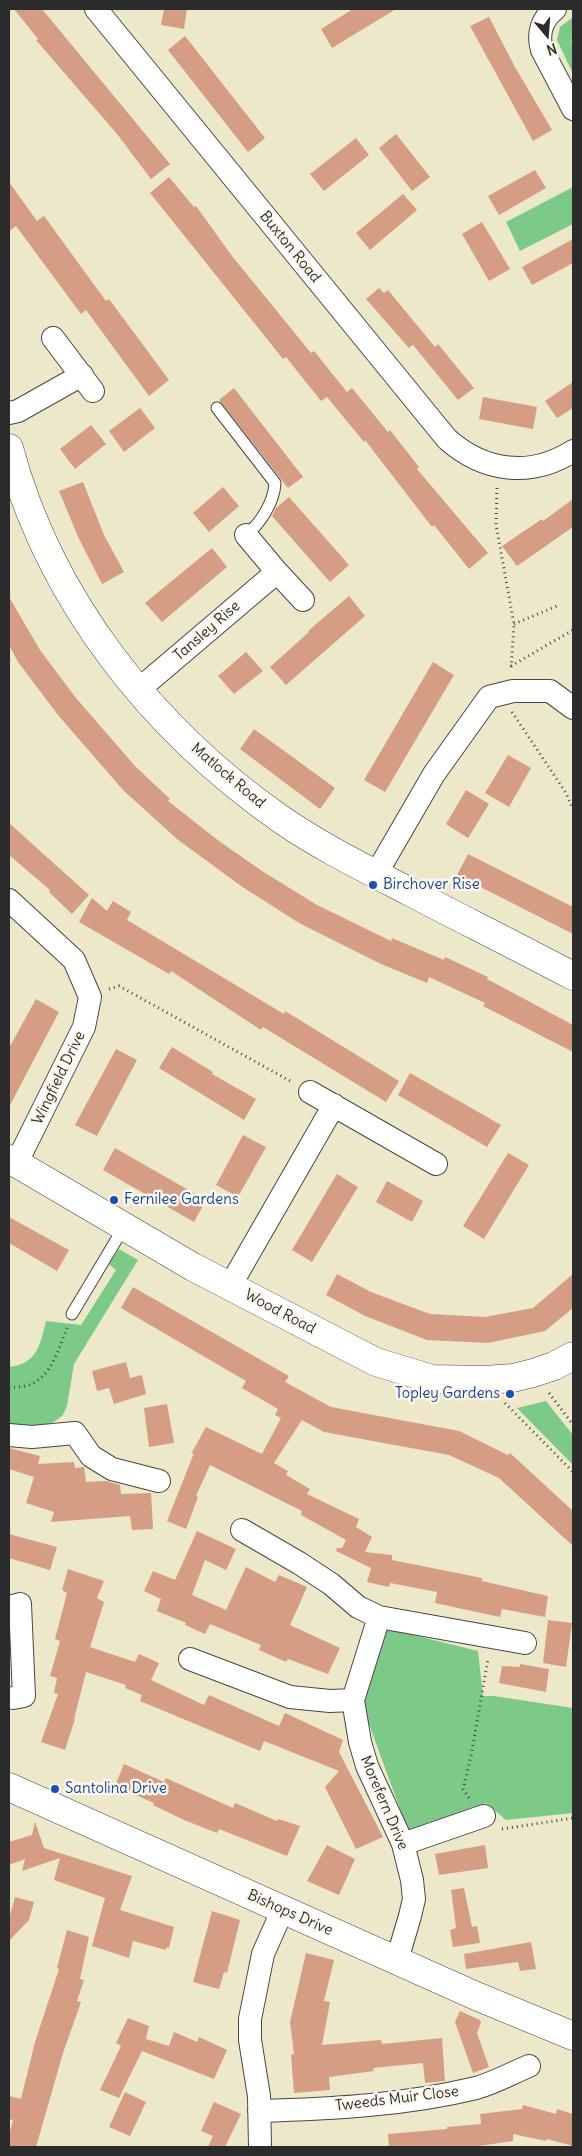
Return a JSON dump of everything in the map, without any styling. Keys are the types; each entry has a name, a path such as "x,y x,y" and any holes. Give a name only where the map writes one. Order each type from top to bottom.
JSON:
{"street":[{"name":"Buxton Road","path":"96,9 447,439 462,452 498,466 516,468 541,466 573,451"},
{"path":"555,9 543,22 540,42 542,50 572,103"},
{"path":"9,413 88,383 54,338"},
{"name":"Matlock Road","path":"9,448 31,514 54,565 103,647 137,691 173,730 232,782 283,820 376,874 573,976"},
{"path":"246,535 303,600"},
{"name":"Tansley Rise","path":"137,691 277,572"},
{"path":"376,874 434,774 489,697 513,691 550,691 573,708"},
{"path":"9,900 74,960 90,997"},
{"name":"Wingfield Drive","path":"13,1162 84,1027 90,997"},
{"path":"310,1092 436,1164"},
{"path":"230,1286 334,1105"},
{"name":"Wood Road","path":"13,1162 193,1267 376,1362 432,1378 484,1380 513,1378 534,1373 554,1366 573,1356"},
{"path":"9,1435 32,1437 74,1433 91,1456 112,1469 159,1481"},
{"path":"242,1530 299,1562 331,1584 358,1607 379,1617 525,1643"},
{"path":"9,1607 20,1604 24,1696 13,1698"},
{"name":"Morefern Drive","path":"379,1617 353,1700 360,1742 367,1766 404,1844 412,1880 414,1899 398,1960"},
{"path":"190,1659 290,1697 330,1701 353,1700"},
{"name":"Bishops Drive","path":"9,1787 476,1996 573,2036"},
{"path":"404,1844 484,1816"},
{"path":"260,2147 259,2111 250,2040 250,2019 262,1954 283,1909"},
{"name":"Tweeds Muir Close","path":"259,2111 376,2104 431,2096 478,2088 529,2066"}],"lane":[{"path":"217,408 275,483 275,490 263,516 256,528 246,535"},
{"path":"72,1314 124,1227"}],"path":[{"path":"498,466 496,525 514,624 510,666 513,691 509,708 566,793 573,809"},
{"path":"514,624 557,606"},
{"path":"510,666 573,630"},
{"path":"90,997 119,986 310,1092"},
{"path":"9,1387 32,1385 50,1370 72,1314"},
{"path":"534,1373 573,1424"},
{"path":"484,1380 529,1429 573,1472"},
{"path":"491,1637 482,1696 463,1789 484,1816 496,1827 504,1829 573,1818"}],"green space":[{"path":"573,17 573,38 571,40 573,45 573,74 557,40 560,27"},
{"path":"573,187 573,224 520,251 506,222"},
{"path":"119,1249 138,1260 74,1364 67,1406 63,1415 54,1422 36,1427 9,1427 9,1367 26,1362 36,1352 46,1321 81,1325 116,1270 109,1264"},
{"path":"546,1401 573,1435 573,1465 517,1408"},
{"path":"385,1628 478,1651 483,1696 573,1708 573,1813 506,1820 486,1803 408,1831 362,1705"}],"building":[{"path":"14,9 42,9 170,164 151,179 117,134 36,40 38,39"},
{"path":"164,9 187,9 184,29 161,25"},
{"path":"353,9 396,9 332,48 321,29"},
{"path":"489,17 515,67 552,130 533,141 470,26"},
{"path":"185,36 265,138 248,152 168,50"},
{"path":"396,134 430,177 412,191 379,148"},
{"path":"356,138 369,155 324,191 310,174"},
{"path":"535,170 546,188 499,215 488,196"},
{"path":"169,177 194,207 196,206 232,256 311,353 314,351 347,392 352,388 388,432 390,430 419,467 417,469 488,553 469,569 434,525 432,527 365,440 364,442 327,397 321,401 286,357 283,359 150,193"},
{"path":"9,182 37,221 44,216 106,301 109,299 169,380 149,396 86,310 81,314 16,226 9,231"},
{"path":"403,194 417,210 370,250 356,233"},
{"path":"482,222 510,269 489,281 462,234"},
{"path":"573,239 573,263 532,285 522,267"},
{"path":"379,288 384,293 388,290 435,347 438,344 474,388 458,400 413,345 409,348 366,299"},
{"path":"573,382 573,408 557,418 545,401"},
{"path":"234,388 303,477 288,488 219,400"},
{"path":"483,397 537,407 533,429 479,419"},
{"path":"140,408 155,428 124,452 109,431"},
{"path":"91,425 106,444 75,469 60,449"},
{"path":"83,482 104,535 124,572 102,584 79,539 59,491"},
{"path":"223,487 239,506 209,532 193,513"},
{"path":"289,497 349,565 330,582 272,516 276,508"},
{"path":"573,499 573,527 517,566 502,546 542,519 543,521"},
{"path":"212,548 227,567 162,622 145,603"},
{"path":"349,596 365,616 286,685 270,667"},
{"path":"9,597 40,650 76,698 135,766 170,799 168,801 219,841 262,871 317,905 391,941 392,938 444,960 445,957 488,977 487,979 573,1025 573,1052 483,1006 485,1003 429,977 427,983 381,964 299,923 241,886 177,839 123,790 58,715 18,662 9,645"},
{"path":"246,652 263,671 234,694 218,676"},
{"path":"433,662 454,675 385,792 364,780"},
{"path":"254,729 335,788 320,809 240,749"},
{"path":"508,755 531,768 509,807 485,793"},
{"path":"466,790 489,804 468,838 446,824"},
{"path":"9,823 89,895 72,914 49,892 50,890 9,855"},
{"path":"468,854 573,907 573,934 457,875"},
{"path":"92,898 107,911 113,901 131,912 127,920 284,1014 285,1011 399,1081 386,1102 263,1027 261,1030 171,971 169,974 79,922"},
{"path":"36,999 59,1012 9,1107 9,1048"},
{"path":"172,1047 213,1072 212,1074 256,1099 244,1120 159,1068"},
{"path":"116,1049 137,1060 97,1136 75,1125"},
{"path":"410,1073 501,1125 487,1147 398,1095"},
{"path":"243,1135 266,1147 238,1197 216,1185"},
{"path":"115,1148 206,1200 194,1222 103,1170"},
{"path":"508,1153 529,1165 484,1239 463,1226"},
{"path":"337,1174 358,1187 312,1262 292,1250"},
{"path":"387,1181 423,1201 412,1222 376,1202"},
{"path":"9,1217 69,1250 57,1271 9,1243"},
{"path":"337,1274 371,1292 430,1314 485,1317 533,1308 573,1274 573,1308 545,1331 488,1343 427,1340 365,1316 326,1295"},
{"path":"133,1287 289,1376 285,1382 331,1407 459,1431 508,1455 510,1453 573,1511 573,1546 499,1478 449,1455 324,1432 302,1420 274,1463 288,1471 286,1475 310,1489 307,1494 359,1519 356,1527 372,1537 365,1552 392,1555 392,1560 482,1578 482,1581 548,1596 545,1617 502,1609 500,1617 435,1603 437,1592 390,1583 389,1587 367,1582 371,1568 336,1551 337,1548 342,1548 346,1540 301,1515 302,1511 210,1465 196,1496 198,1497 186,1529 167,1521 194,1453 191,1454 206,1427 262,1454 281,1418 275,1415 278,1409 242,1388 246,1381 121,1308"},
{"path":"126,1362 130,1378 142,1375 146,1394 114,1404 109,1388 97,1391 92,1371"},
{"path":"167,1404 174,1443 149,1447 144,1408"},
{"path":"9,1448 40,1456 38,1464 74,1462 75,1468 84,1467 86,1482 106,1481 120,1485 121,1494 151,1493 153,1529 132,1530 130,1516 51,1522 54,1512 26,1503 34,1477 9,1469"},
{"path":"197,1531 236,1549 226,1570 205,1560 192,1595 226,1610 246,1567 275,1582 279,1575 307,1587 290,1625 340,1648 328,1674 288,1659 286,1662 259,1650 261,1645 210,1624 205,1634 185,1625 186,1623 157,1611 161,1599 144,1591 153,1571 175,1580"},
{"path":"9,1534 57,1547 50,1570 9,1558"},
{"path":"68,1569 104,1581 97,1598 104,1602 90,1647 135,1662 139,1654 159,1663 151,1680 204,1705 209,1695 279,1726 285,1713 343,1740 339,1752 383,1837 356,1849 325,1787 339,1771 264,1741 260,1751 140,1701 142,1695 125,1688 126,1685 86,1672 75,1719 65,1750 41,1742 58,1694 54,1693 57,1678 50,1676 60,1641 55,1639 67,1593 62,1590"},
{"path":"548,1620 572,1623 566,1667 543,1663"},
{"path":"520,1664 549,1669 546,1692 499,1683 502,1666 520,1667"},
{"path":"124,1764 164,1782 166,1778 233,1808 235,1803 277,1821 278,1819 300,1826 287,1856 219,1829 217,1833 184,1820 153,1805 154,1803 115,1786"},
{"path":"35,1822 44,1848 132,1876 120,1910 174,1927 169,1948 166,1947 166,1950 133,1941 129,1958 92,1946 105,1898 54,1880 60,1858 22,1871 25,1859 9,1865 9,1842 32,1835"},
{"path":"327,1845 355,1859 339,1895 307,1881"},
{"path":"485,1845 488,1868 439,1875 435,1854"},
{"path":"464,1888 472,1927 477,1926 480,1943 453,1947 450,1930 456,1928 451,1890"},
{"path":"15,1897 34,1902 29,1920 9,1941 9,1919"},
{"path":"212,1911 240,1920 227,1973 224,1972 219,1989 193,1982"},
{"path":"67,1930 89,1937 80,1979 84,1980 77,2001 81,2002 63,2053 36,2147 9,2147 9,2136 13,2120 9,2119 9,2096 21,2099 35,2042 59,1969 57,1968"},
{"path":"531,1942 536,1969 520,1971 518,1962 466,1969 464,1954"},
{"path":"306,1953 334,1960 324,2001 330,2002 322,2045 381,2040 382,2044 442,2038 445,2081 425,2083 423,2063 373,2068 374,2071 329,2077 330,2090 294,2093 291,2055 294,2054 290,2022"},
{"path":"460,2011 480,2020 481,2023 477,2033 489,2067 473,2073 455,2022"},
{"path":"128,2018 149,2026 146,2039 169,2046 174,2032 197,2042 199,2037 227,2050 214,2079 142,2051 119,2098 100,2090 121,2046 116,2043"},
{"path":"125,2092 146,2102 130,2136 109,2127"},
{"path":"214,2102 241,2114 225,2147 208,2147 213,2136 201,2131"},
{"path":"523,2105 556,2114 557,2109 573,2114 573,2146 547,2139 546,2141 513,2134 513,2141 479,2147 389,2147 388,2134 481,2124 480,2114 522,2109"}],"place":[{"name":"Birchover Rise","path":"373,885"},
{"name":"Fernilee Gardens","path":"114,1200"},
{"name":"Topley Gardens","path":"510,1394"},
{"name":"Santolina Drive","path":"55,1789"}]}
